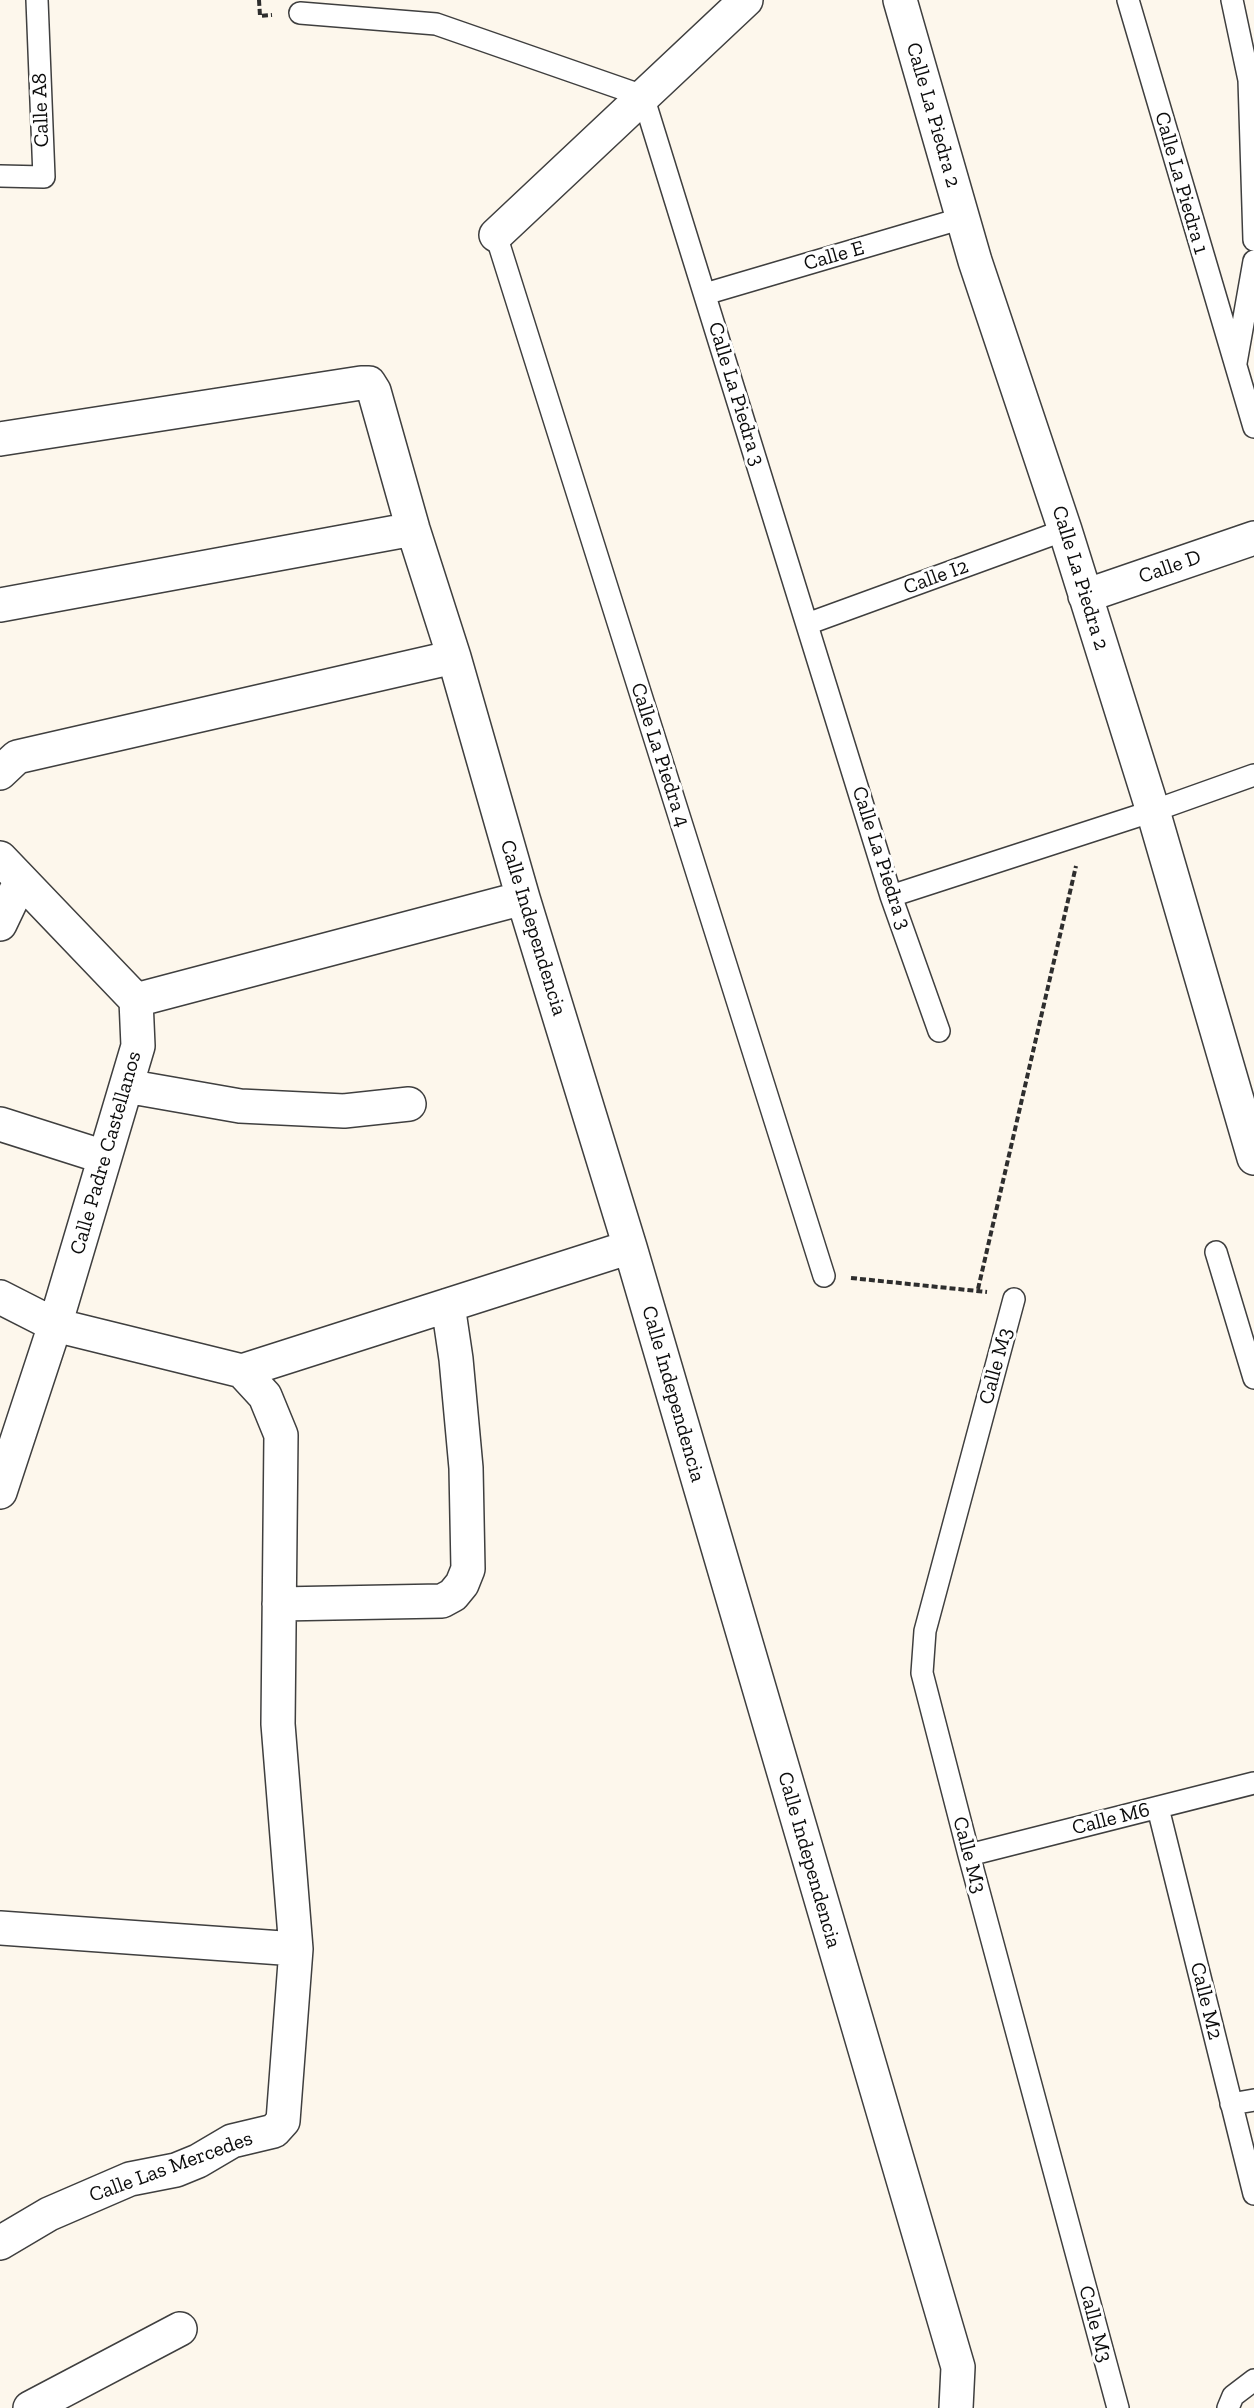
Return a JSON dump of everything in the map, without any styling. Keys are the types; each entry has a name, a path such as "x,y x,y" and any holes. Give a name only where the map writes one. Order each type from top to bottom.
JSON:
{"street":[{"path":"496,235 746,0"},
{"name":"Calle La Piedra 2","path":"900,0 963,218 1065,530 1153,811 1254,1158"},
{"name":"Calle Independencia","path":"0,439 361,383 369,383 374,391 523,898 630,1247 958,2367 956,2408"},
{"path":"0,605 413,530"},
{"name":"Calle D","path":"1085,596 1254,538"},
{"path":"0,773 17,757 454,657"},
{"path":"11,869 136,1000 523,898"},
{"path":"0,924 11,869"},
{"name":"Calle Padre Castellanos","path":"0,1492 55,1325 138,1046 136,1000"},
{"path":"126,1086 240,1106 344,1111 409,1104"},
{"path":"0,1124 104,1157"},
{"path":"0,1297 55,1325 242,1371 630,1247"},
{"path":"279,1604 442,1601 453,1595 462,1584 468,1569 466,1468 456,1359 448,1305"},
{"name":"Calle Las Mercedes","path":"0,2242 49,2214 130,2179 176,2170 198,2161 232,2141 274,2131 283,2121 296,1949 278,1724 280,1435 265,1396 242,1371"},
{"path":"0,1928 296,1949"},
{"path":"30,2408 180,2329"}],"lane":[{"name":"Calle A8","path":"0,176 44,177 37,0"},
{"name":"Calle La Piedra 1","path":"1128,0 1254,427"},
{"path":"1232,0 1249,80 1254,240"},
{"path":"300,13 436,24 643,96"},
{"name":"Calle La Piedra 3","path":"643,96 891,896 939,1031"},
{"name":"Calle E","path":"705,294 963,218"},
{"name":"Calle La Piedra 4","path":"496,235 824,1275"},
{"name":"Calle La Piedra 1","path":"1236,366 1254,261"},
{"name":"Calle I2","path":"807,624 1065,530"},
{"path":"891,896 1153,811 1254,775"},
{"path":"1216,1252 1254,1378"},
{"name":"Calle M3","path":"1014,1299 925,1631 922,1673 1118,2408"},
{"name":"Calle M6","path":"969,1855 1254,1783"},
{"name":"Calle M2","path":"1158,1808 1254,2194"},
{"path":"1231,2104 1254,2100"},
{"path":"1228,2408 1233,2396 1254,2380"}],"path":[{"path":"978,1289 1083,833"},
{"path":"824,1275 978,1289 1014,1299"}]}
